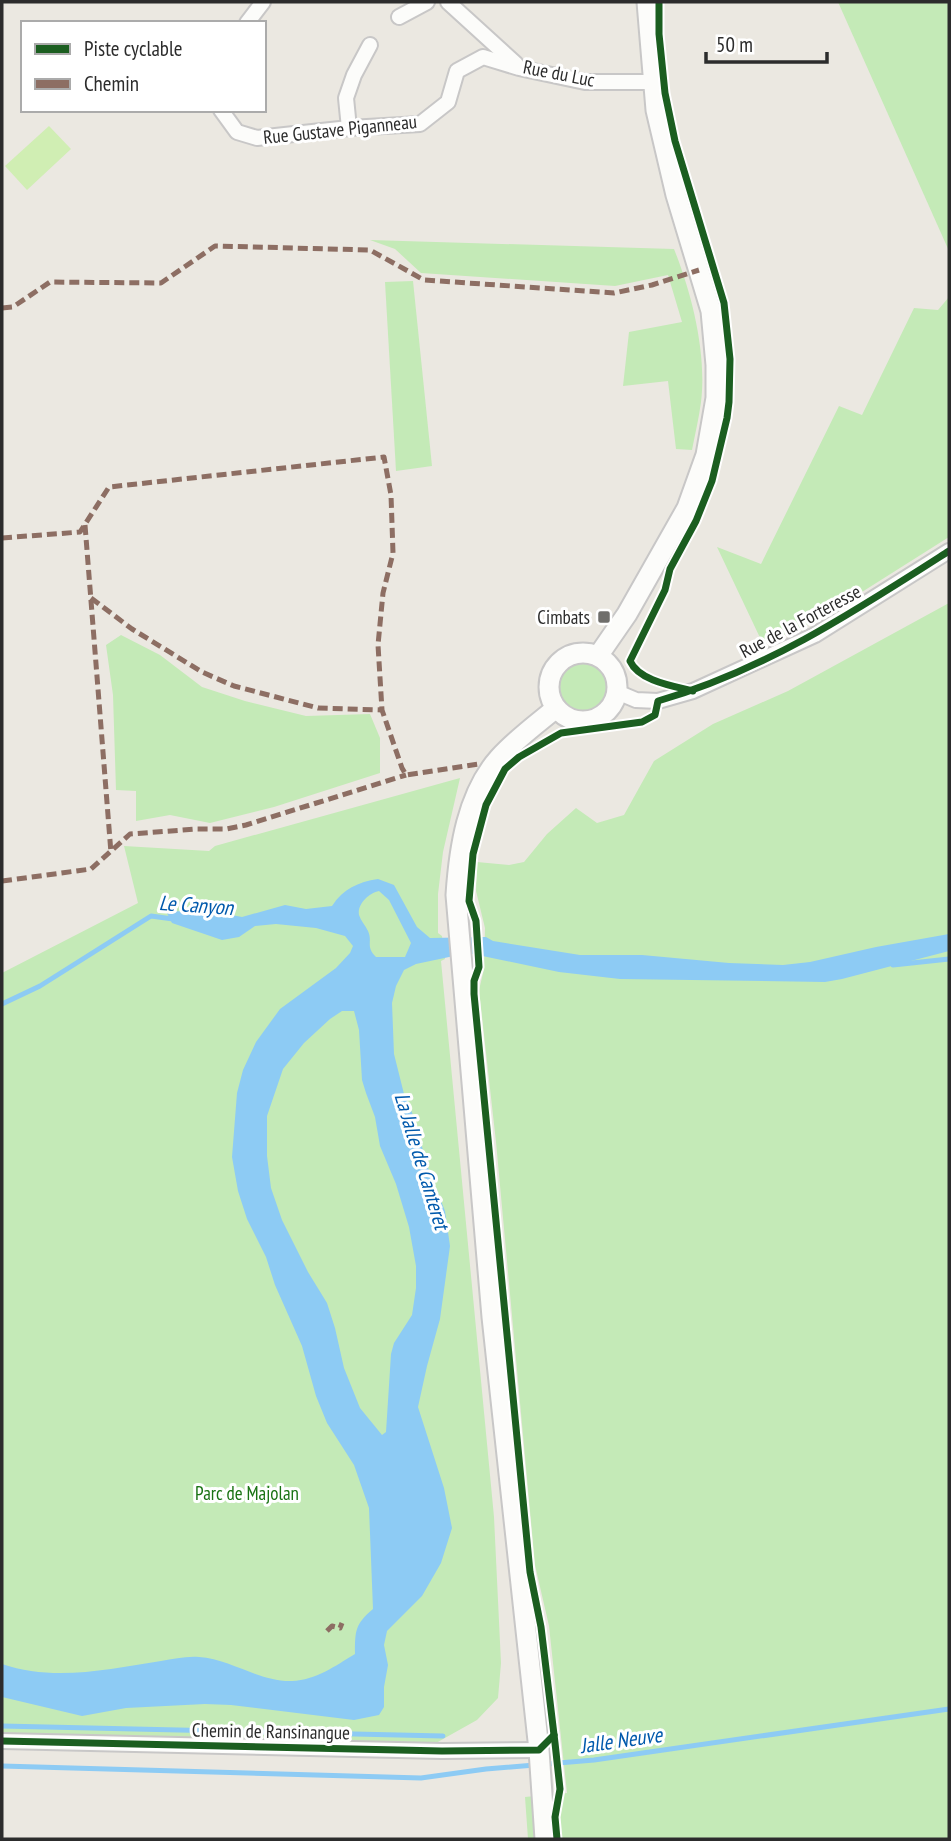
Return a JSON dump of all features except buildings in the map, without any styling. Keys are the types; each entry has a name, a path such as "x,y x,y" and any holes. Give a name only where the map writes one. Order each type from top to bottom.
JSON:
{"main road":[{"path":"598,656 626,614 687,508 706,454 716,398 711,311 663,143 652,82 647,2"},
{"path":"576,653 587,653 598,656 614,671 617,692 607,712 586,721 575,720 556,708 549,687 556,666 576,653"},
{"path":"545,1839 539,1751 492,1317 457,921 458,867 465,830 478,792 498,759 556,708"}],"street":[{"path":"249,21 263,2"},
{"path":"399,17 428,2"},
{"name":"Rue du Luc","path":"448,2 519,68 585,82 652,82"},
{"path":"349,128 346,98 354,75 370,45"},
{"name":"Rue Gustave Piganneau","path":"222,112 237,132 257,138 420,124 447,102 457,71 483,57 519,68"},
{"name":"Rue de la Forteresse","path":"617,692 636,700 657,701 693,691 815,635 949,551"},
{"name":"Chemin de Ransinangue","path":"2,1741 539,1751"}],"green space":[{"path":"838,2 949,2 949,251"},
{"path":"49,126 71,149 27,190 5,166"},
{"path":"370,240 674,249 692,305 702,364 701,402 692,450 676,449 668,381 623,386 629,332 682,322 668,275 615,286 421,273 395,249"},
{"path":"413,281 432,466 396,471 385,282"},
{"path":"949,297 949,537 816,621 763,644 717,547 761,564 839,406 862,415 914,308 938,310"},
{"path":"949,603 949,1839 528,1839 525,1797 567,1793 549,1626 535,1565 496,1142 479,990 484,969 485,928 476,891 477,862 509,865 524,862 547,834 576,808 597,823 624,815 654,761 713,724 788,691"},
{"path":"121,635 160,655 202,687 245,701 306,716 370,714 380,738 380,773 274,807 210,823 170,815 136,821 136,791 116,790 113,695 106,645"},
{"path":"583,663 600,670 607,687 600,704 583,711 566,704 559,687 566,670"},
{"name":"Parc de Majolan","path":"460,778 443,852 438,894 438,933 442,936 445,959 441,961 494,1517 501,1663 498,1698 477,1720 436,1743 2,1733 2,973 138,903 124,846 209,851 215,846"}],"water":[{"path":"378,879 394,885 417,927 430,938 486,937 493,941 580,955 642,955 783,965 949,934 949,951 825,982 620,979 559,972 468,953 416,964 404,970 392,1003 394,1054 428,1168 445,1211 450,1246 440,1319 418,1407 444,1488 452,1528 441,1563 422,1596 387,1631 384,1645 388,1665 384,1707 379,1715 354,1720 205,1704 126,1708 82,1716 2,1697 2,1664 61,1673 199,1657 268,1678 292,1681 317,1675 355,1654 357,1628 373,1609 369,1508 354,1465 327,1423 316,1396 302,1346 275,1285 266,1257 247,1219 238,1191 232,1157 237,1093 243,1070 256,1042 280,1009 336,968 353,946 345,936 316,928 276,924 255,926 239,937 222,940 172,923 166,911 216,912 242,917 285,905 306,909 332,906 346,891","holes":["379,891 389,900 411,943 405,957 376,957 371,950 368,931 359,911 365,900","342,1011 354,1011 359,1030 362,1080 375,1117 380,1146 396,1184 409,1227 416,1266 412,1315 394,1343 391,1354 386,1432 382,1435 360,1408 344,1368 327,1303 282,1220 271,1188 267,1156 267,1116 283,1069 304,1043"]}],"waterway":[{"name":"Le Canyon","path":"2,1004 40,986 151,916 173,919"},
{"name":"La Jalle de Canteret","path":"893,965 949,959"},
{"name":"Jalle Neuve","path":"2,1766 421,1778 486,1769 594,1760 949,1709"},
{"path":"2,1726 443,1736"}],"marked path":[{"path":"2,308 13,307 50,282 161,283 215,246 370,250 424,280 614,293 652,285 699,270"},
{"path":"2,538 80,532 109,487 384,457 391,495 393,553 383,593 378,645 382,710 406,775 479,764"},
{"path":"85,525 111,853"},
{"path":"91,598 132,629 202,672 234,686 318,708 382,710"},
{"path":"2,881 91,869 130,834 226,829 246,825 406,775"},
{"path":"327,1631 332,1626 340,1628 342,1623"}],"cycle path":[{"path":"659,2 659,34 665,93 675,141 724,303 730,359 729,402 712,481 696,521 670,569 665,590 630,661 634,668 649,678 693,691"},
{"path":"557,1839 555,1817 560,1789 541,1627 530,1572 474,994 474,981 479,967 476,921 469,901 473,854 486,805 505,769 519,757 561,733 642,722 655,715 658,701 735,673 809,637 949,551"},
{"path":"2,1741 442,1751 539,1750 554,1735"}],"place":[{"name":"Cimbats","path":"604,617"}]}
